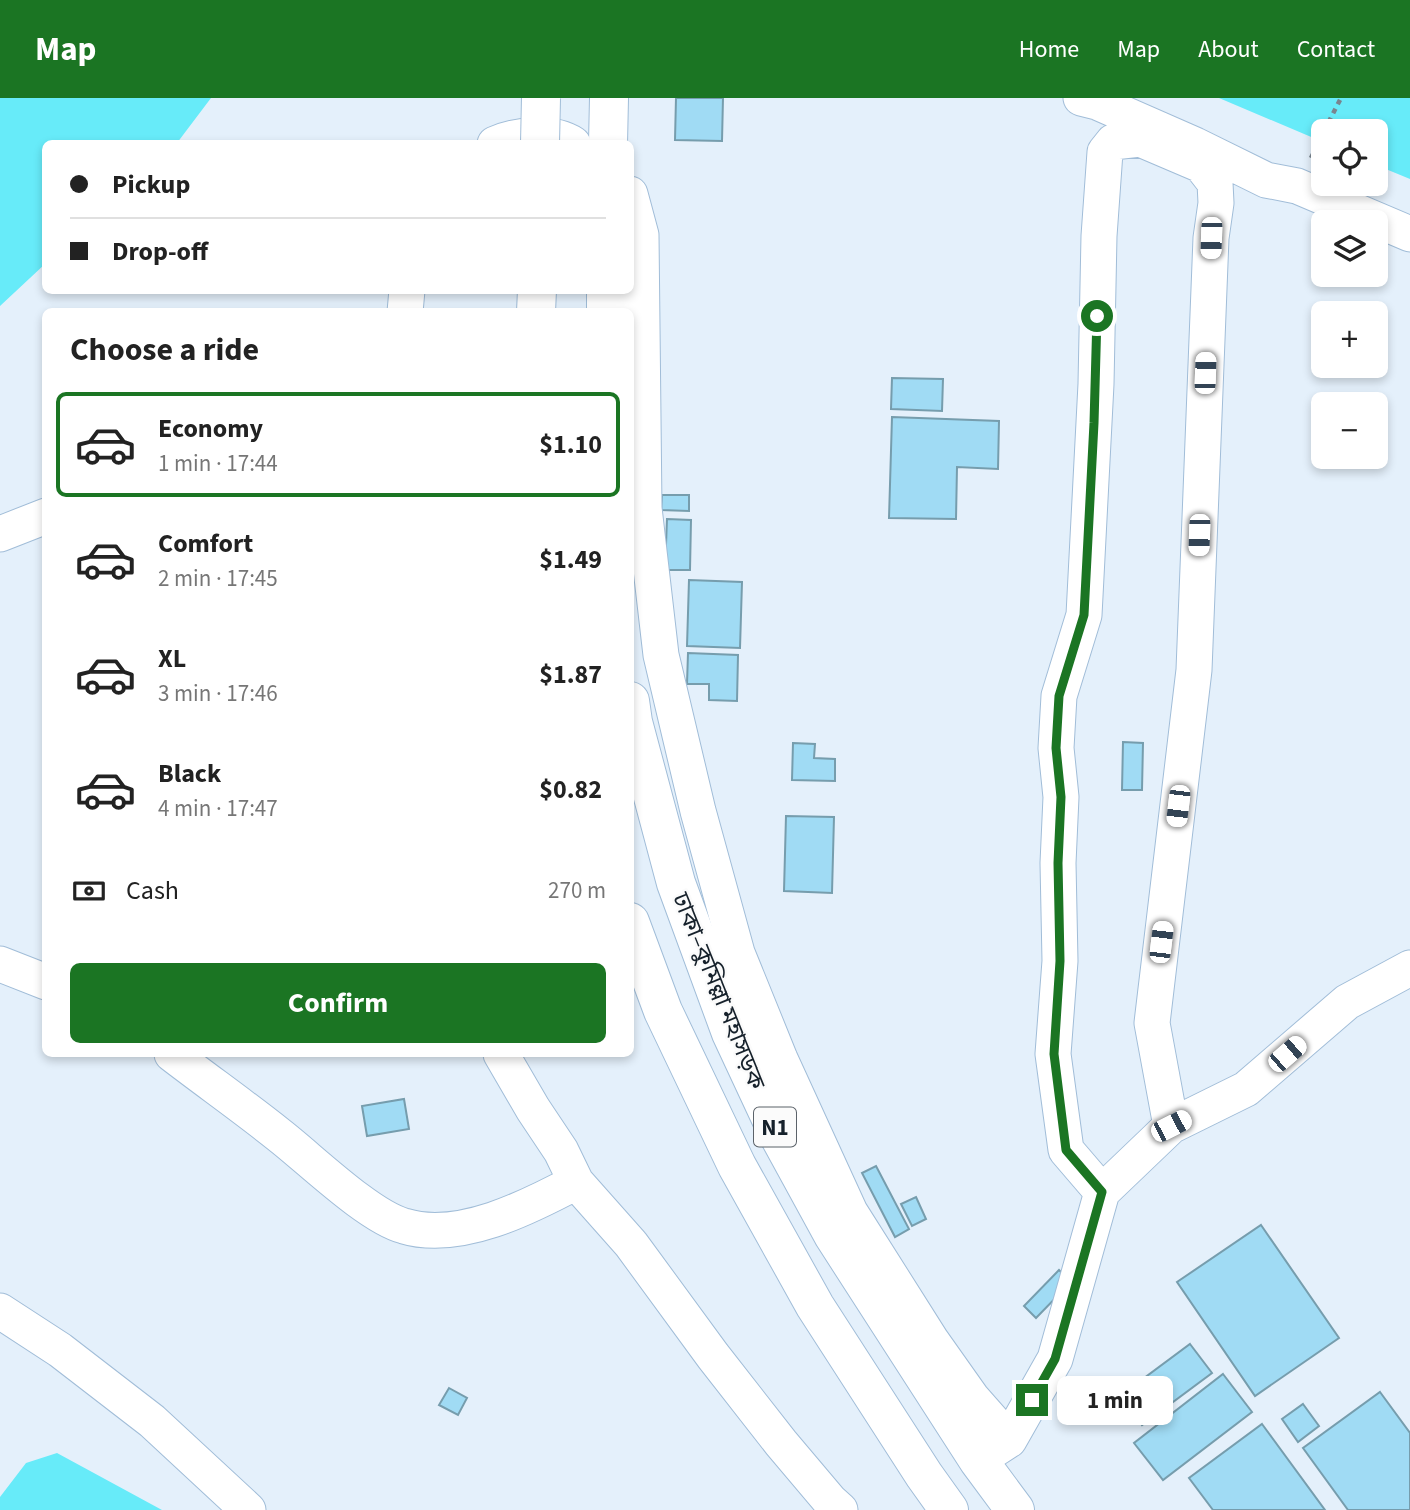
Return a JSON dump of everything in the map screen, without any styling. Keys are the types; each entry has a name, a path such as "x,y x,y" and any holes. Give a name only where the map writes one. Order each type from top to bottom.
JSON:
{"highway":[{"path":"540,140 541,98"},
{"path":"608,140 609,98"},
{"name":"ঢাকা–কুমিল্লা মহাসড়ক","path":"634,726 676,883 731,1033 780,1138 833,1235 978,1460 1015,1510"},
{"name":"N1","path":"634,933 663,1011 737,1166 815,1306 949,1510"}],"street":[{"path":"1089,100 1113,142"},
{"path":"1089,100 1195,145 1266,180 1297,186 1410,234"},
{"path":"508,140 522,136 567,140"},
{"path":"1102,1192 1066,1150 1054,1054 1060,961 1058,863 1061,797 1056,748 1059,696 1084,615 1094,419 1100,214 1105,152 1113,142 1140,139 1201,165 1215,183 1216,203 1211,238 1194,670 1152,1023 1171,1126"},
{"path":"634,209 641,235 644,508 661,655 698,811 737,953 780,1059 850,1212 965,1389 1009,1440"},
{"path":"0,534 42,518"},
{"path":"0,964 42,980"},
{"path":"978,1460 1009,1440 1055,1359 1102,1192 1171,1126 1246,1089 1348,1002 1410,968"},
{"path":"176,1057 352,1194 383,1216 404,1226 428,1229 468,1227 528,1208 576,1182"},
{"path":"503,1057 561,1151 576,1182 631,1244 781,1443 830,1501 841,1510"},
{"path":"0,1311 60,1350 152,1421 248,1510"}],"path":[{"path":"1330,119 1341,98"}],"water":[{"path":"0,98 211,98 179,140 42,140 42,267 0,306"},
{"path":"1219,98 1410,98 1410,179 1388,170 1388,119 1311,119 1311,137"},
{"path":"57,1453 162,1510 0,1510 0,1497 26,1463"}],"building":[{"path":"676,98 723,98 722,141 675,140"},
{"path":"892,378 943,379 942,411 891,409"},
{"path":"892,417 999,421 998,469 957,467 956,519 889,518"},
{"path":"662,495 689,495 689,511 661,510"},
{"path":"667,519 691,520 690,570 665,570"},
{"path":"689,580 742,582 740,648 687,646"},
{"path":"688,653 738,655 737,701 709,700 709,684 687,684"},
{"path":"1123,742 1143,743 1142,790 1122,790"},
{"path":"793,743 815,744 814,758 835,759 835,781 792,780"},
{"path":"786,816 834,817 832,893 784,891"},
{"path":"404,1099 409,1129 367,1136 362,1106"},
{"path":"876,1166 909,1229 895,1237 862,1173"},
{"path":"916,1197 926,1219 912,1226 901,1204"},
{"path":"1261,1225 1339,1338 1255,1396 1177,1282"},
{"path":"1059,1270 1071,1282 1036,1318 1024,1306"},
{"path":"1190,1344 1212,1373 1142,1425 1120,1396"},
{"path":"1223,1374 1252,1412 1163,1480 1134,1443"},
{"path":"449,1388 467,1398 458,1415 439,1405"},
{"path":"1380,1392 1410,1433 1410,1510 1348,1510 1303,1448"},
{"path":"1303,1404 1319,1426 1298,1442 1282,1419"},
{"path":"1262,1424 1325,1510 1213,1510 1189,1478"}],"route":[{"path":"1032,1400 1055,1359 1102,1192 1066,1150 1054,1054 1060,961 1058,863 1061,797 1056,748 1059,696 1084,615 1097,316"}]}
